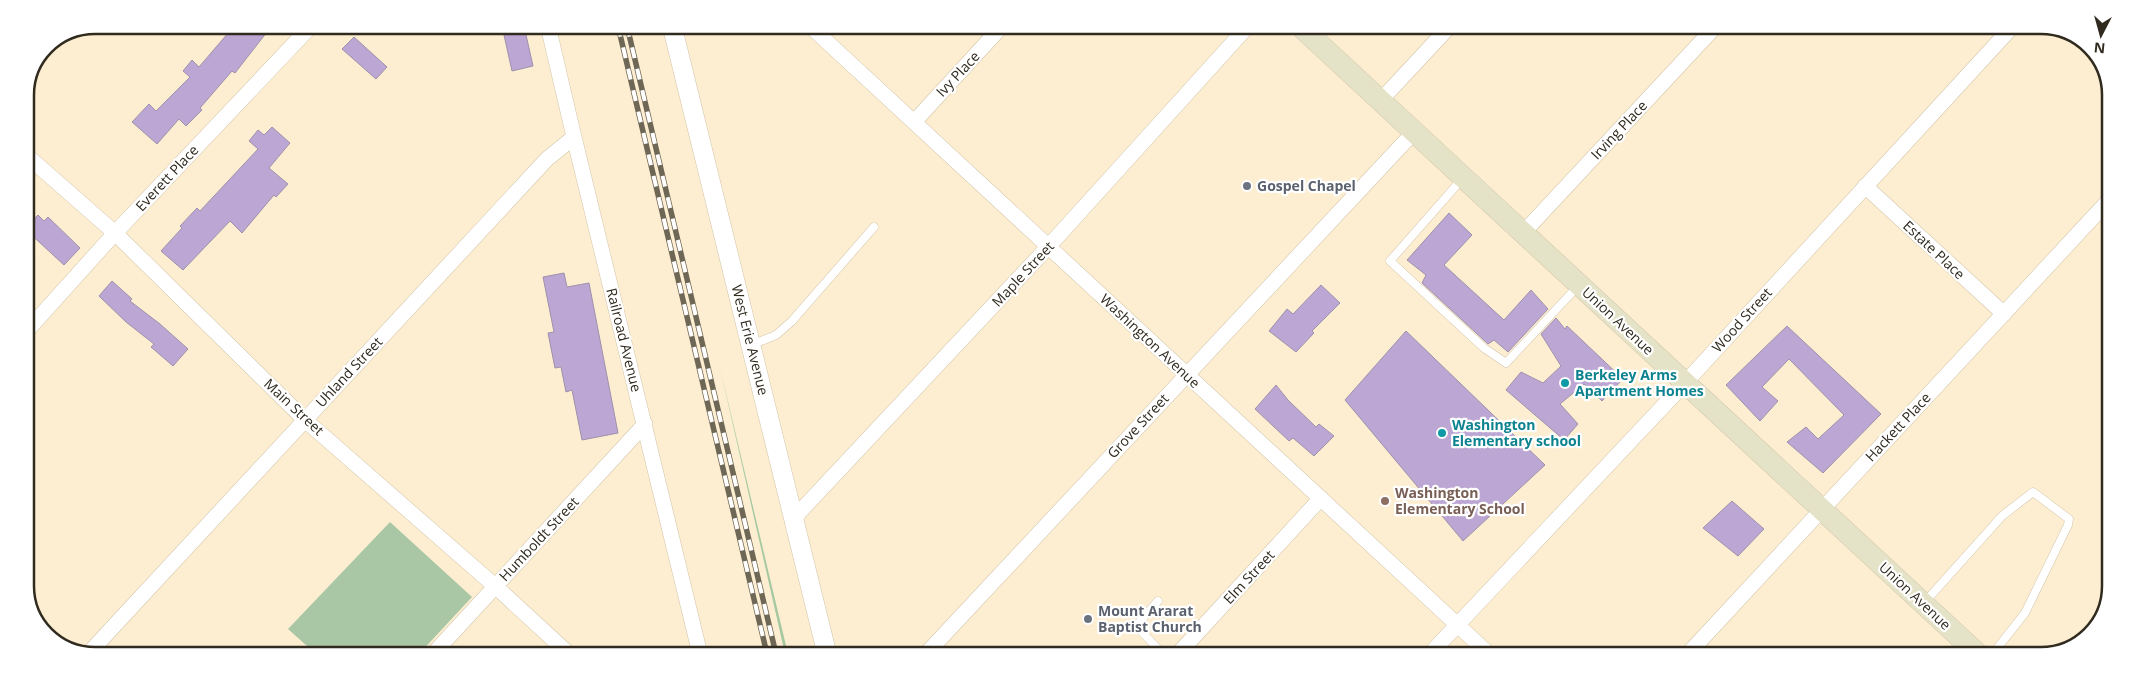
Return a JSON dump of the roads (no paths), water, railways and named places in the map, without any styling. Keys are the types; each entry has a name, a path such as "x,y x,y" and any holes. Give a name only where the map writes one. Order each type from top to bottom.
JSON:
{"main road":[{"name":"Union Avenue","path":"1310,34 1970,647"}],"street":[{"name":"Everett Place","path":"34,323 304,34"},
{"name":"Railroad Avenue","path":"550,34 698,647"},
{"name":"West Erie Avenue","path":"674,34 825,647"},
{"name":"Washington Avenue","path":"819,34 1481,647"},
{"name":"Ivy Place","path":"914,122 995,34"},
{"name":"Maple Street","path":"794,518 1048,246 1241,34"},
{"path":"1381,100 1442,34"},
{"name":"Irving Place","path":"1523,233 1708,34"},
{"name":"Wood Street","path":"1437,647 1686,383 2006,34"},
{"name":"Grove Street","path":"933,647 1186,374 1414,132"},
{"name":"Uhland Street","path":"94,647 547,159 574,137"},
{"name":"Main Street","path":"34,162 116,233 305,420 495,586 561,647"},
{"name":"Estate Place","path":"1865,186 2004,314"},
{"name":"Hackett Place","path":"1694,647 2102,208"},
{"name":"Humboldt Street","path":"439,647 645,424"},
{"name":"Elm Street","path":"1184,647 1321,498"}],"lane":[{"path":"1464,178 1390,261 1462,328 1484,348 1506,363 1579,285"},
{"path":"752,346 776,335 792,321 874,227"},
{"path":"1923,604 2002,516 2033,492 2069,519 2068,525 2025,613 1998,647"},
{"path":"1156,647 1138,628 1140,621 1158,601"}],"railway":[{"path":"620,34 765,647"},
{"path":"629,34 774,647"}],"place":[{"name":"Gospel Chapel","path":"1247,186"},
{"name":"Berkeley Arms Apartment Homes","path":"1565,383"},
{"name":"Washington Elementary school","path":"1442,433"},
{"name":"Washington Elementary School","path":"1385,501"},
{"name":"Mount Ararat Baptist Church","path":"1088,619"}]}
